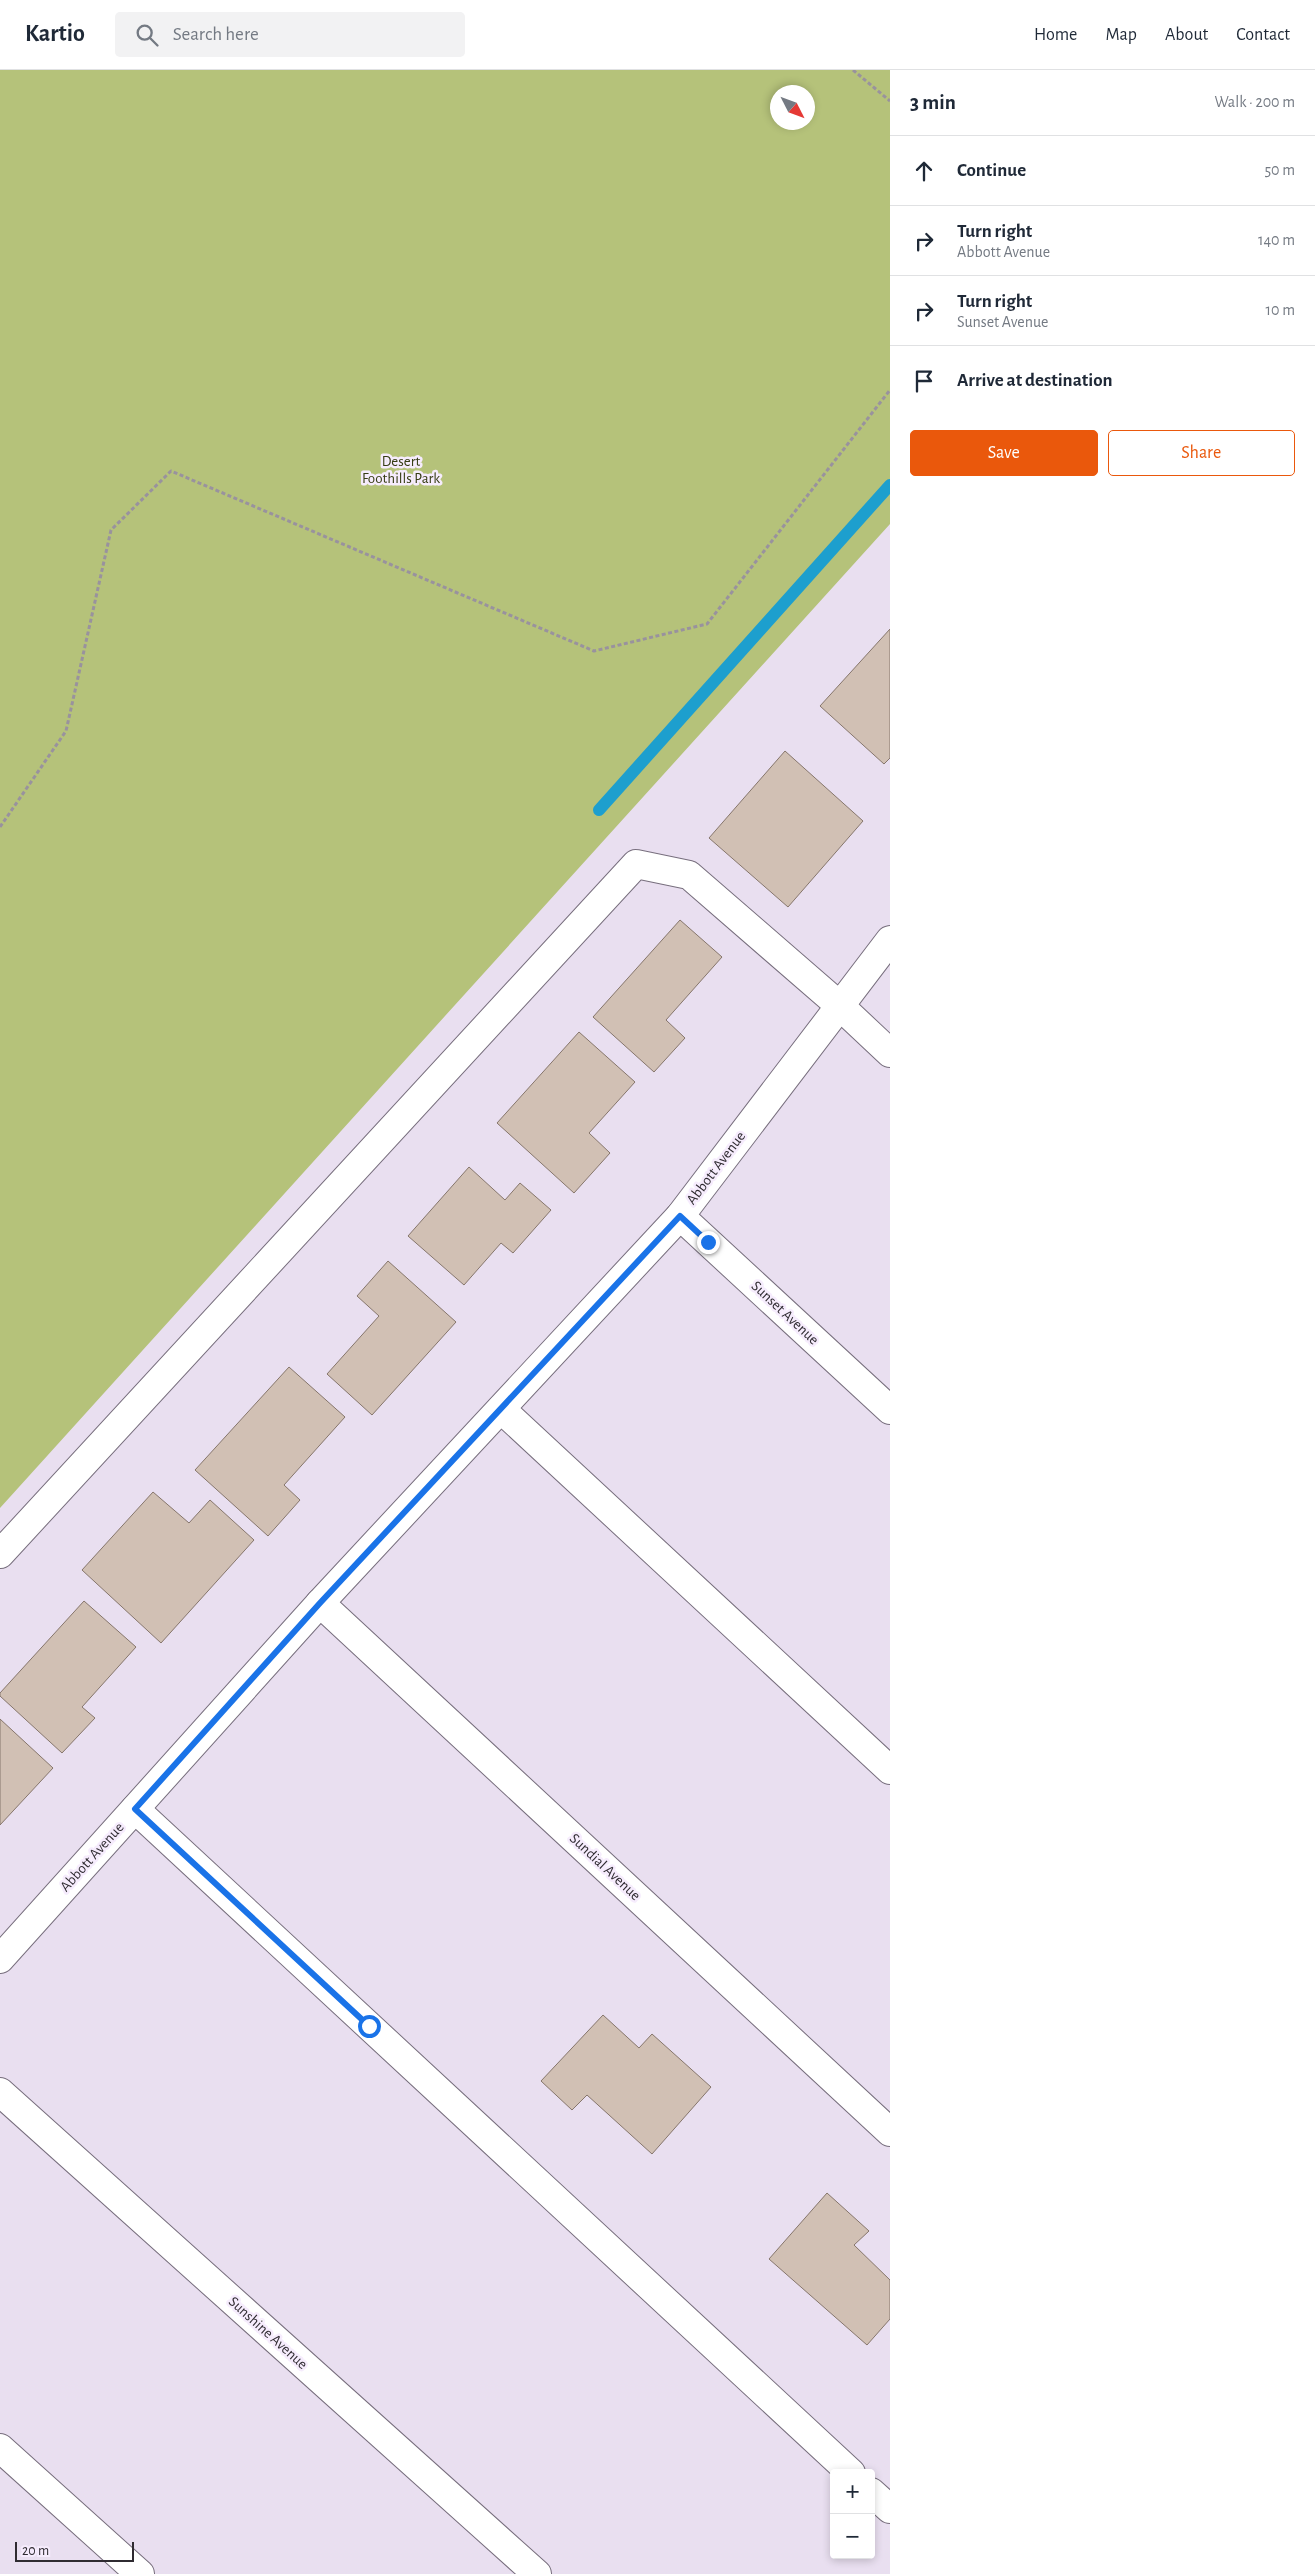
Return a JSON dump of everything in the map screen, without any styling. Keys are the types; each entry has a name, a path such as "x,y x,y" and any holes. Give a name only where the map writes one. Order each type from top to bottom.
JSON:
{"street":[{"path":"0,1554 636,864 689,875 840,1006 890,1053"},
{"name":"Abbott Avenue","path":"0,1959 320,1603 680,1216 890,940"},
{"name":"Sunset Avenue","path":"680,1216 890,1410"},
{"path":"501,1408 890,1770"},
{"name":"Sundial Avenue","path":"320,1603 890,2132"},
{"path":"135,1809 847,2469"},
{"name":"Sunshine Avenue","path":"0,2092 537,2574"},
{"path":"0,2448 140,2574"},
{"path":"875,2496 890,2509"}],"path":[{"path":"853,70 890,101"},
{"path":"0,827 66,731 111,530 171,471 594,651 707,624 890,390"}],"green space":[{"name":"Desert Foothills Park","path":"0,70 890,70 890,524 0,1508"}],"building":[{"path":"890,629 890,758 884,764 820,706"},
{"path":"785,751 863,821 788,907 709,838"},
{"path":"680,920 722,957 666,1020 685,1038 654,1072 593,1017"},
{"path":"579,1032 635,1082 589,1133 610,1153 574,1193 497,1123"},
{"path":"469,1167 505,1200 520,1183 551,1210 513,1253 501,1243 464,1285 408,1236"},
{"path":"388,1261 456,1322 372,1415 327,1374 379,1316 357,1296"},
{"path":"289,1367 345,1417 284,1485 300,1500 268,1536 195,1470"},
{"path":"153,1492 189,1523 210,1500 254,1540 161,1643 82,1570"},
{"path":"84,1601 136,1647 82,1707 95,1718 62,1753 0,1696 0,1693"},
{"path":"0,1719 53,1768 0,1825"},
{"path":"603,2015 639,2048 652,2034 711,2087 652,2154 587,2095 572,2110 541,2081"},
{"path":"827,2193 869,2231 854,2245 890,2280 890,2319 867,2345 769,2259"}],"waterway":[{"path":"599,810 890,485"}],"route":[{"path":"369,2026 135,1809 320,1603 680,1216 708,1242"}]}
